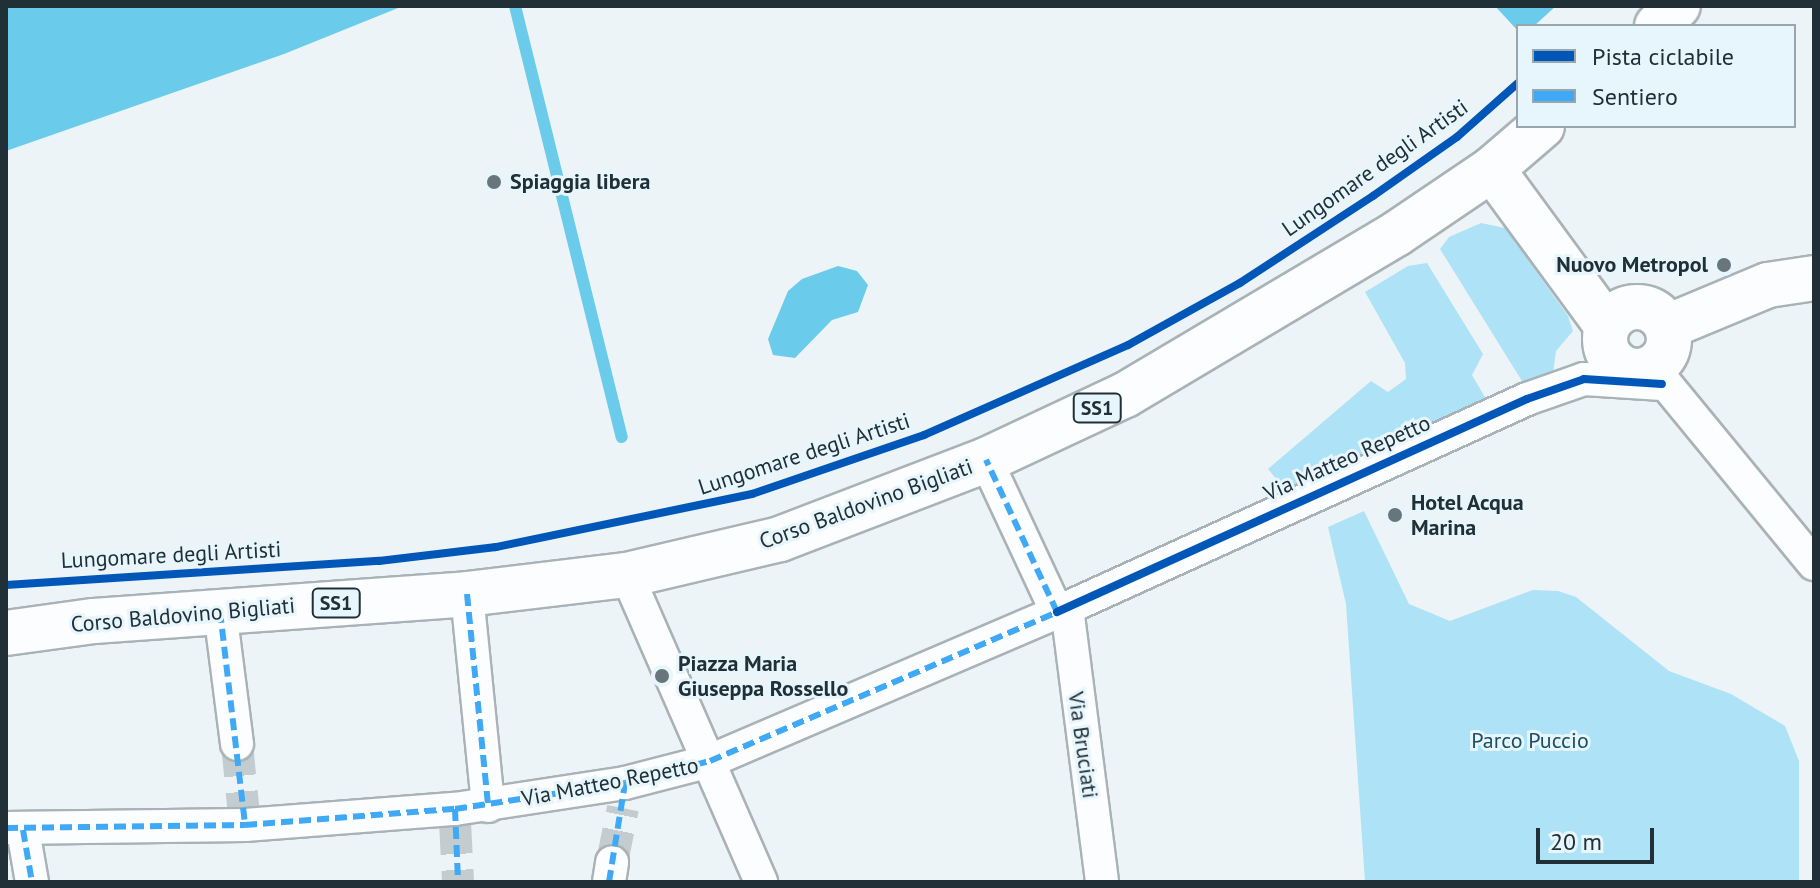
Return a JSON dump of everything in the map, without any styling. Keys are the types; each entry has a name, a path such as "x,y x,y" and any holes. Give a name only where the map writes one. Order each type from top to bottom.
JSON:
{"main road":[{"path":"1659,24 1678,6"},
{"name":"Corso Baldovino Bigliati","path":"6,633 220,611 467,594 627,575 780,539 986,460 1125,395 1396,234 1492,169 1540,128"},
{"path":"1492,169 1607,326 1619,312 1638,306 1655,312 1660,359 1768,285 1814,278"}],"street":[{"path":"1660,359 1814,564"},
{"name":"Via Matteo Repetto","path":"15,829 245,825 455,815 488,806 624,795 1062,610 1527,399 1584,379 1660,359"},
{"name":"Via Bruciati","path":"986,460 1062,610 1102,882"},
{"path":"627,575 761,882"},
{"path":"467,594 488,806"},
{"path":"220,611 237,744"},
{"path":"15,829 32,882"}],"green space":[{"path":"1481,223 1505,228 1568,316 1573,331 1556,351 1552,380 1527,389 1440,249 1449,237"},
{"path":"1427,263 1483,354 1472,375 1489,404 1288,493 1268,469 1371,381 1388,392 1406,379 1405,363 1365,292 1408,266"},
{"name":"Parco Puccio","path":"1364,511 1409,604 1450,621 1533,590 1558,591 1576,597 1669,671 1731,694 1785,726 1799,761 1799,882 1365,882 1346,604 1328,527"}],"shaded area":[{"path":"6,6 403,6 284,54 6,151"},
{"path":"1495,6 1556,6 1536,24 1516,24 1516,29"},
{"path":"838,266 857,271 868,285 858,312 832,320 795,358 773,355 768,339 788,291 802,279"}],"waterway":[{"path":"515,6 622,437"}],"tunnel":[{"path":"237,744 245,825"},
{"path":"612,862 623,808"},
{"path":"455,822 458,882"}],"marked path":[{"path":"6,828 245,825 455,809 625,783 710,761 1057,612 986,460"},
{"path":"467,594 488,806"},
{"path":"220,611 245,825"},
{"path":"609,882 625,783"},
{"path":"455,809 458,882"},
{"path":"23,830 32,882"}],"cycle path":[{"name":"Lungomare degli Artisti","path":"6,585 379,561 496,547 752,494 924,435 1128,345 1240,283 1373,196 1457,137 1516,85"},
{"path":"1057,612 1527,399 1584,379 1662,384"}],"place":[{"name":"Spiaggia libera","path":"494,182"},
{"name":"Nuovo Metropol","path":"1724,265"},
{"name":"Hotel Acqua Marina","path":"1395,515"},
{"name":"Piazza Maria Giuseppa Rossello","path":"662,676"}]}
